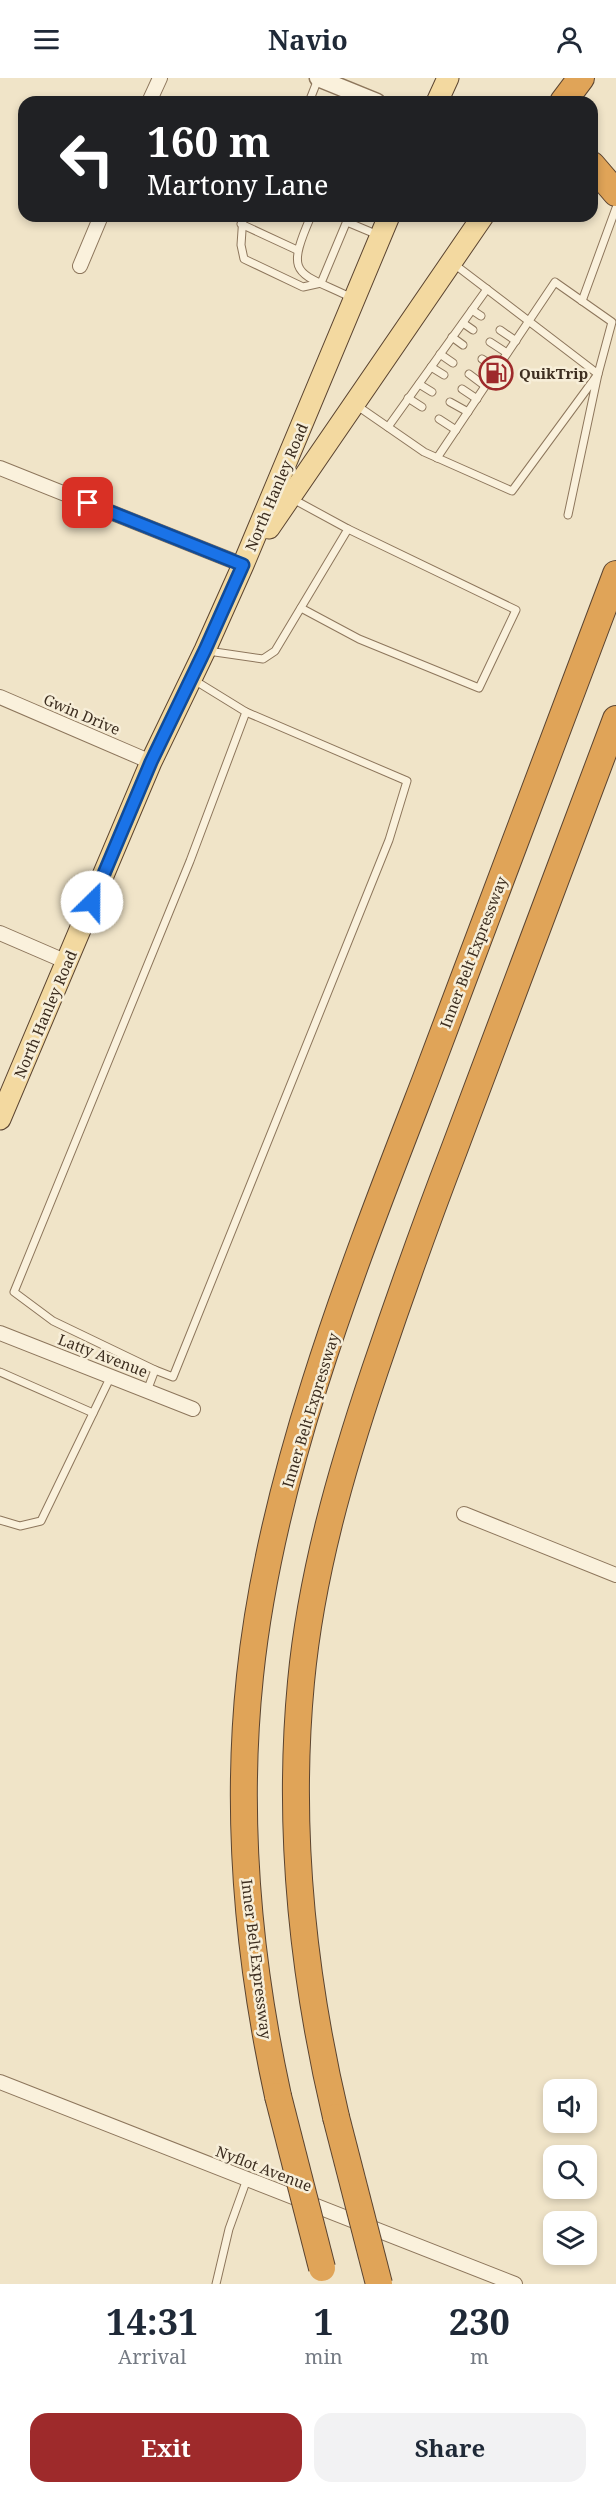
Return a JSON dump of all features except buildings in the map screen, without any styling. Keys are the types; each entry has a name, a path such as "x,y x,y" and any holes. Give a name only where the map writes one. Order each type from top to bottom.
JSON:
{"highway":[{"path":"598,172 616,195"},
{"name":"Inner Belt Expressway","path":"324,2276 278,2096 260,2002 250,1932 244,1824 245,1735 250,1675 261,1597 273,1541 308,1412 363,1246 616,574"},
{"path":"379,2284 336,2117 315,2020 308,1975 295,1848 296,1736 301,1678 320,1564 349,1451 404,1286 616,719"}],"main road":[{"path":"440,96 448,78"},
{"name":"North Hanley Road","path":"0,1119 151,762 243,565 282,494 354,299 386,222"},
{"path":"282,494 354,404 480,222"}],"street":[{"path":"152,96 160,78"},
{"path":"318,78 345,83 367,96"},
{"path":"598,190 616,195"},
{"path":"80,266 98,222"},
{"path":"0,468 243,565"},
{"name":"Gwin Drive","path":"0,697 151,762"},
{"path":"0,933 67,962"},
{"name":"Latty Avenue","path":"0,1333 193,1408"},
{"path":"464,1514 616,1575"},
{"name":"Nyflot Avenue","path":"0,2082 515,2284"}],"lane":[{"path":"311,96 318,78"},
{"path":"582,301 616,208"},
{"path":"311,222 305,239 297,250 298,268 306,275 354,299"},
{"path":"321,283 331,252 346,222"},
{"path":"353,222 380,237"},
{"path":"297,250 241,224 244,260 303,287 321,283"},
{"path":"452,262 598,374"},
{"path":"437,458 555,282 612,322 598,374 568,515"},
{"path":"388,427 487,289"},
{"path":"472,310 481,316"},
{"path":"463,322 473,330"},
{"path":"500,330 516,341"},
{"path":"452,337 463,345"},
{"path":"490,342 507,354"},
{"path":"440,354 453,363"},
{"path":"482,358 497,369"},
{"path":"431,367 444,375"},
{"path":"469,374 486,386"},
{"path":"354,404 424,452 512,491 598,374"},
{"path":"418,384 432,392"},
{"path":"462,389 477,399"},
{"path":"408,398 422,407"},
{"path":"450,402 468,412"},
{"path":"439,419 456,430"},
{"path":"282,494 348,529 516,610 479,688 359,639 300,608"},
{"path":"205,650 263,659 275,651 348,529"},
{"path":"191,679 246,712 407,781 389,840 173,1377 53,1321 14,1292 190,861 246,712"},
{"path":"147,1390 155,1370"},
{"path":"0,1372 93,1413"},
{"path":"0,1520 20,1526 41,1521 111,1376"},
{"path":"216,2284 229,2229 247,2179"}],"place":[{"name":"QuikTrip","path":"496,373"}],"route":[{"path":"88,503 243,565 151,762 92,902"}]}
